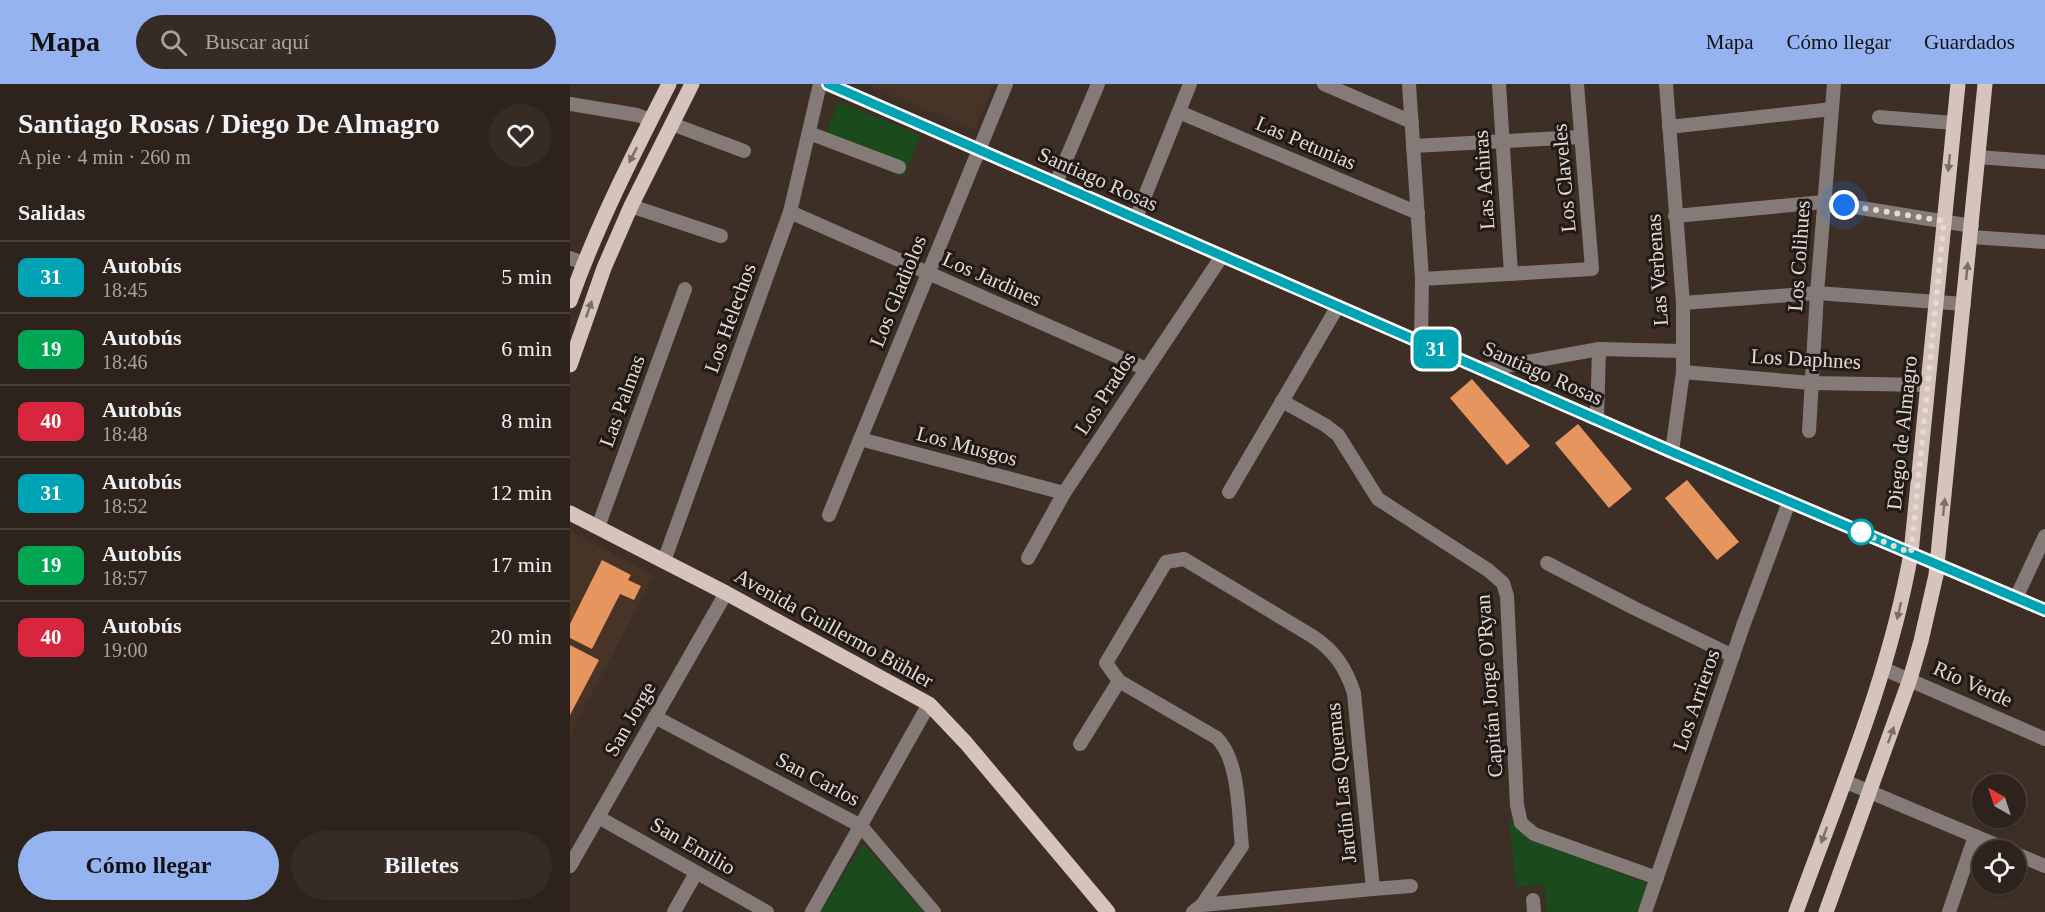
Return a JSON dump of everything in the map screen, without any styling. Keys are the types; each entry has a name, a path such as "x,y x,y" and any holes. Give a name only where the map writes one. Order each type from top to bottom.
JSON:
{"main road":[{"path":"570,301 577,261 593,241 611,199 669,84"},
{"path":"570,365 613,247 692,84"},
{"name":"Diego de Almagro","path":"1796,912 1884,669 1904,591 1911,553 1958,84"},
{"path":"1826,912 1910,680 1931,602 1938,565 1985,84"},
{"path":"648,126 669,131"},
{"path":"593,241 613,247"},
{"name":"Avenida Guillermo Bühler","path":"570,513 726,593 929,704 966,743 1108,912"}],"street":[{"name":"Los Helechos","path":"664,561 790,212 820,84"},
{"name":"Santiago Rosas","path":"828,84 1672,452 2045,610"},
{"name":"Los Gladiolos","path":"829,515 1006,84"},
{"path":"1056,183 1098,84"},
{"path":"1136,218 1190,84"},
{"path":"1324,84 1412,122"},
{"path":"1409,84 1422,279 1421,343"},
{"name":"Las Achiras","path":"1499,84 1511,274"},
{"name":"Los Claveles","path":"1511,274 1592,269 1577,84"},
{"name":"Las Verbenas","path":"1666,84 1683,303 1683,372 1672,452"},
{"name":"Los Colihues","path":"1809,431 1817,293 1834,84"},
{"path":"570,104 637,115 648,126"},
{"path":"1669,127 1832,109"},
{"name":"Las Petunias","path":"1179,112 1418,213"},
{"path":"1879,117 1953,123"},
{"path":"669,131 744,151"},
{"path":"809,133 899,167"},
{"path":"1413,146 1581,137"},
{"path":"1978,157 2045,162"},
{"path":"1675,216 1824,202 1944,221 1971,231 2045,242"},
{"path":"631,206 721,236"},
{"name":"Los Jardines","path":"790,212 1146,369"},
{"name":"Los Prados","path":"1028,558 1064,493 1222,256"},
{"path":"1422,279 1511,274"},
{"name":"Las Palmas","path":"598,527 685,289"},
{"path":"1683,303 1817,293 1964,304"},
{"path":"1229,492 1338,306"},
{"path":"1597,419 1599,349"},
{"path":"1484,370 1599,349 1682,351"},
{"name":"Los Daphnes","path":"1683,372 1811,382 1928,385"},
{"name":"Capitán Jorge O'Ryan","path":"1282,401 1325,425 1338,435 1378,499 1488,570 1503,583 1507,596 1517,805 1519,817 1525,827 1542,838 1657,879"},
{"name":"Los Musgos","path":"860,439 1064,493"},
{"name":"Los Arrieros","path":"1645,912 1733,656 1789,502"},
{"path":"2016,598 2045,536"},
{"name":"Jardín Las Quemas","path":"1197,908 1242,846 1233,764 1217,738 1119,681 1106,663 1166,562 1184,559 1323,643 1332,651 1346,671 1354,693 1373,889"},
{"path":"1547,563 1733,656"},
{"name":"San Jorge","path":"570,866 726,593"},
{"name":"Río Verde","path":"1884,669 2045,739"},
{"path":"1080,744 1119,681"},
{"path":"812,912 929,704"},
{"name":"San Carlos","path":"655,717 861,826 934,912"},
{"path":"1844,780 1984,840"},
{"name":"San Emilio","path":"598,817 767,912"},
{"path":"1949,912 1975,836"},
{"path":"2026,858 2045,866"},
{"path":"675,912 696,873"},
{"name":"Jardín Las Quemas","path":"1197,908 1411,886"}],"shaded area":[{"path":"864,84 994,84 974,130"},
{"path":"570,531 654,576 570,734"}],"green space":[{"path":"839,102 921,135 904,177 822,143"},
{"path":"1509,818 1531,840 1647,883 1637,912 1547,912 1544,884 1516,887"},
{"path":"863,843 923,912 820,912"}],"building":[{"path":"1472,379 1530,446 1507,465 1450,398"},
{"path":"1578,424 1632,489 1609,508 1555,443"},
{"path":"1687,480 1739,542 1717,560 1665,498"},
{"path":"602,560 631,575 628,580 641,586 634,600 620,594 592,649 570,638 570,624"},
{"path":"570,645 599,660 570,715"}],"bus line":[{"name":"31","path":"828,84 1672,452 2045,610"}],"route":[{"path":"1844,205 1944,221 1911,553 1855,530 1861,532"}]}
